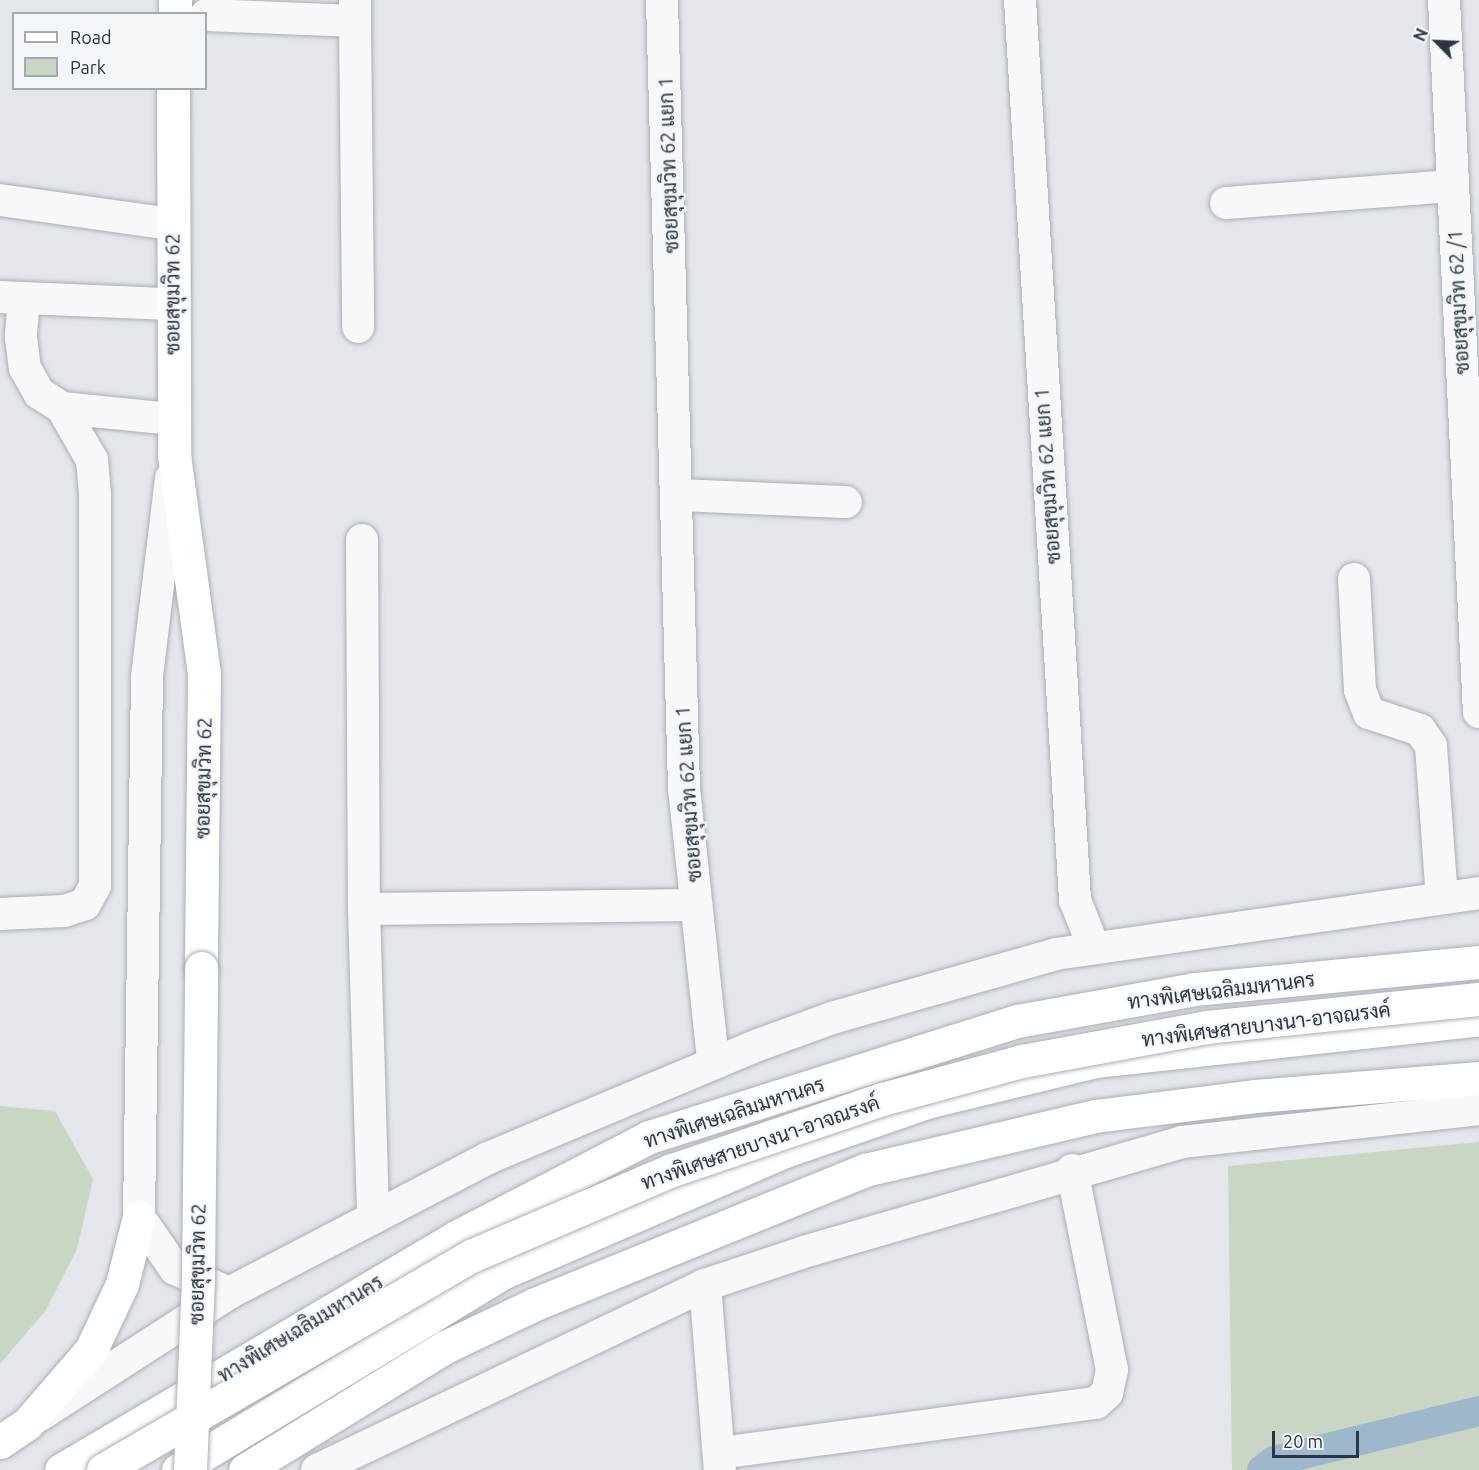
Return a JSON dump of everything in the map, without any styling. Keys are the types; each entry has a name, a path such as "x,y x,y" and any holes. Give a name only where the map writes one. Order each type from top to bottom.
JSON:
{"main road":[{"name":"ซอยสุขุมวิท 62","path":"173,90 170,304 174,455 204,674 198,1277 189,1470"},
{"name":"ทางพิเศษเฉลิมมหานคร","path":"61,1470 456,1237 649,1137 1017,1021 1194,989 1479,962"},
{"name":"ทางพิเศษสายบางนา-อาจณรงค์","path":"103,1470 471,1256 672,1170 882,1099 1022,1061 1207,1028 1479,999"},
{"path":"178,1470 504,1272 782,1152 930,1101 1095,1061 1479,1019"},
{"path":"245,1470 358,1399 485,1328 865,1170 1095,1116 1256,1096 1479,1078"},
{"path":"0,1442 27,1424 91,1350 122,1284 139,1217"}],"street":[{"name":"ซอยสุขุมวิท 62 แยก 1","path":"662,0 684,788 713,1061"},
{"name":"ซอยสุขุมวิท 62 แยก 1","path":"1020,0 1075,900 1094,948"},
{"name":"ซอยสุขุมวิท 62 /1","path":"1444,0 1479,712"},
{"path":"207,15 355,10 358,327"},
{"path":"1226,203 1452,186"},
{"path":"0,200 171,224"},
{"path":"0,914 64,911 85,904 95,886 95,494 92,460 62,408 39,393 25,368 12,298 170,304"},
{"path":"62,408 173,419"},
{"path":"174,455 147,677 139,1217 175,1269 229,1293"},
{"path":"677,495 846,502"},
{"path":"362,540 364,909 373,1218"},
{"path":"1354,579 1360,690 1369,713 1420,730 1431,746 1442,898"},
{"path":"27,1424 229,1293 488,1158 713,1061 832,1018 1056,954 1479,893"},
{"name":"ซอยสุขุมวิท 62 แยก 1","path":"364,909 696,905"},
{"path":"317,1470 705,1285 1072,1170 1182,1142 1479,1109"},
{"path":"705,1285 720,1461 1096,1403 1107,1393 1112,1370 1072,1170"}],"green space":[{"path":"0,1106 55,1111 93,1179 77,1249 46,1310 0,1364"},
{"path":"1479,1142 1479,1470 1232,1470 1228,1166"}],"waterway":[{"path":"1262,1470 1274,1461 1479,1411"}]}
